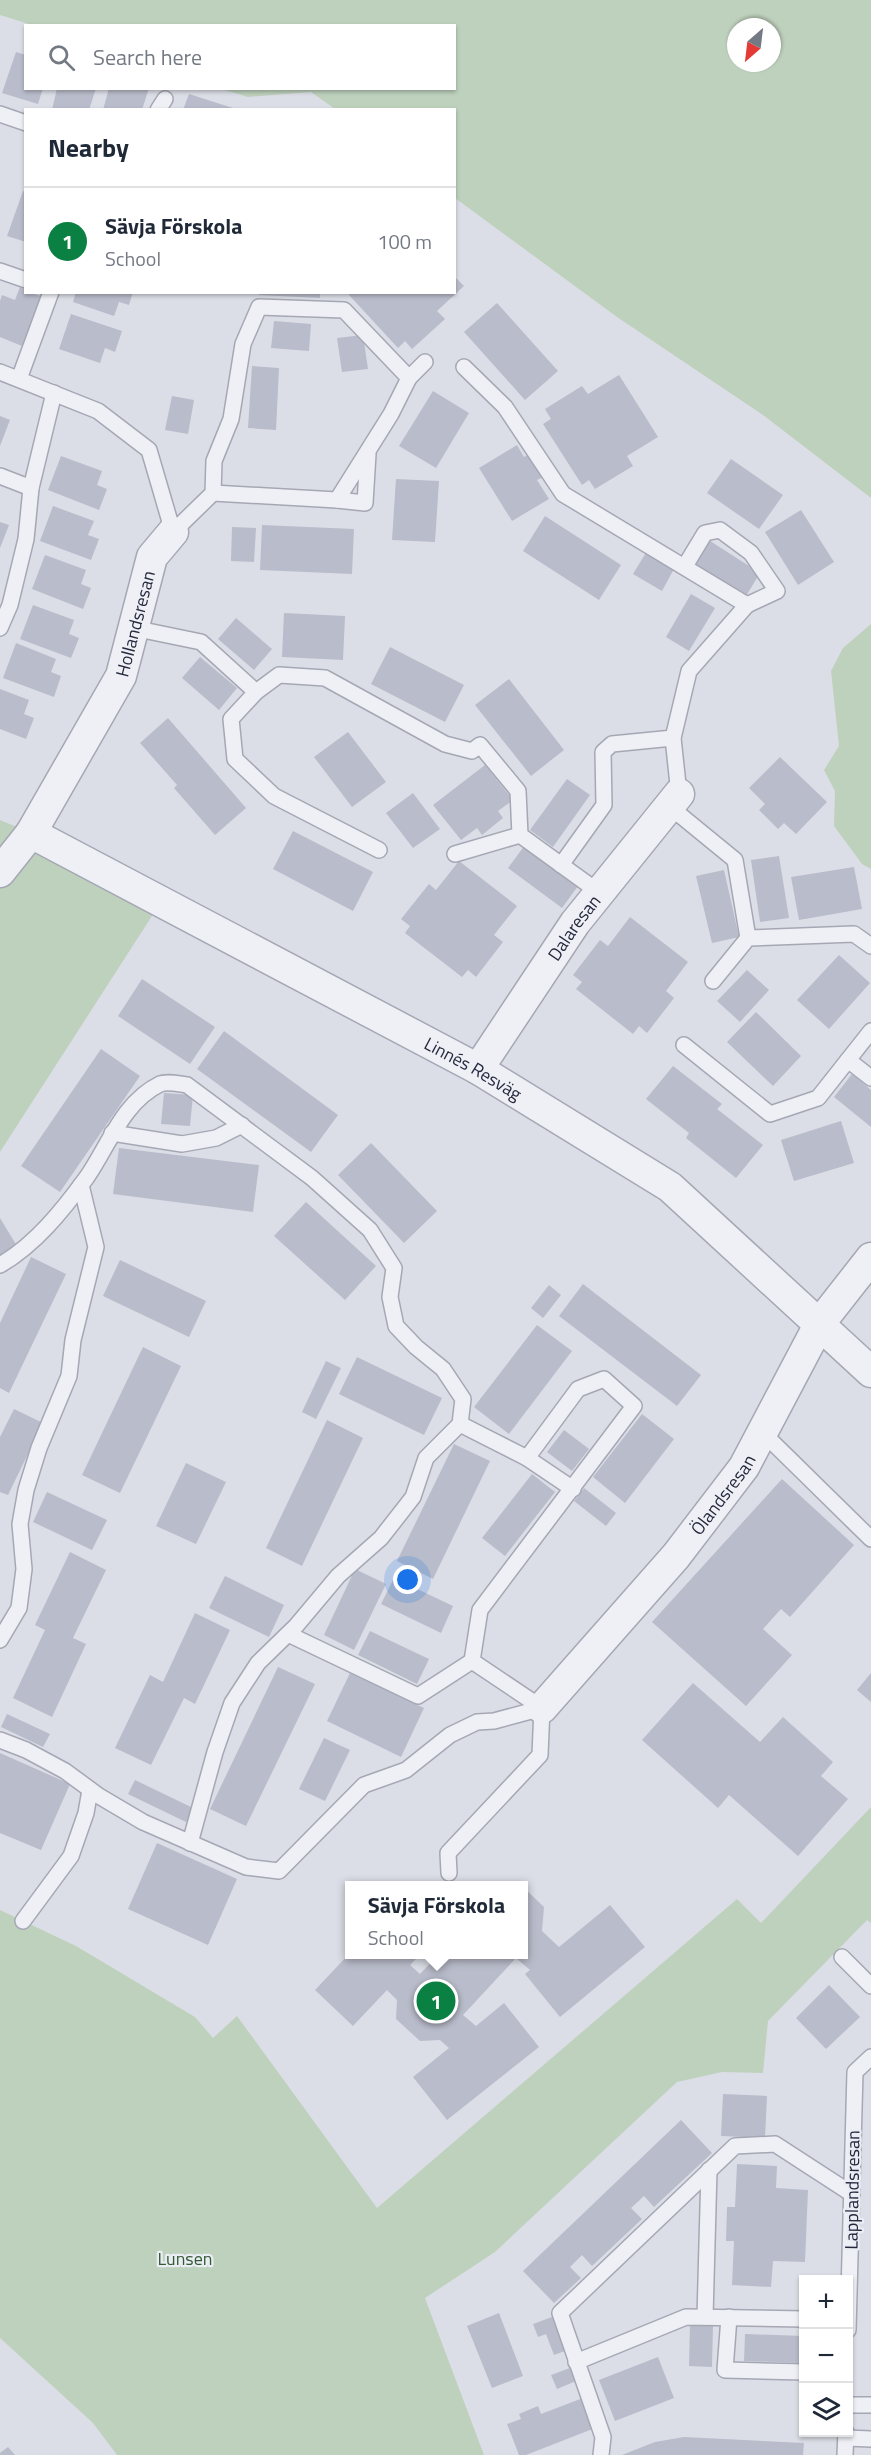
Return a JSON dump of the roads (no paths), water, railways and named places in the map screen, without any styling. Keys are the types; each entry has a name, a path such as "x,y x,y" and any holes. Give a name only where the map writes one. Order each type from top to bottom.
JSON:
{"street":[{"name":"Hollandsresan","path":"0,872 31,833 120,676 152,556 173,532"},
{"name":"Dalaresan","path":"478,1069 576,923 674,800"},
{"name":"Linnés Resväg","path":"31,833 478,1069 670,1187 871,1371"},
{"name":"Ölandsresan","path":"542,1708 676,1556 744,1467 820,1323 871,1258"}],"lane":[{"path":"0,114 24,122"},
{"path":"0,271 24,279"},
{"path":"19,379 50,294"},
{"path":"0,372 98,411 149,450 173,532 213,492 214,461 231,419 243,344 259,307 344,310 409,378"},
{"path":"337,500 409,378 425,362"},
{"path":"464,367 505,407 563,494 686,566 747,605"},
{"path":"0,628 10,605 26,539 31,488 54,393"},
{"path":"213,492 365,503 368,451"},
{"path":"0,476 31,488"},
{"path":"686,566 705,533 720,530 751,552 777,591 747,605 689,671 673,738 674,800 735,860 748,938 713,981"},
{"path":"133,628 201,642 256,692"},
{"path":"379,850 274,796 235,759 231,718 256,692 279,675 325,678 445,744 472,751 480,745 518,791 520,835"},
{"path":"561,865 604,805 603,752 612,744 673,738"},
{"path":"455,854 520,835"},
{"path":"520,835 600,893"},
{"path":"748,938 854,934 871,946"},
{"path":"684,1045 770,1114 818,1098 871,1031"},
{"path":"848,1060 871,1078"},
{"path":"0,1265 17,1256 48,1226 81,1185 112,1133 141,1095 162,1083 187,1085 312,1178 370,1230 394,1268 390,1297 396,1326 416,1347 443,1369 463,1399 460,1424 426,1458 413,1497 381,1538 338,1576 288,1634 258,1663 232,1703 215,1752 190,1843"},
{"path":"112,1133 182,1144 216,1138 242,1125"},
{"path":"0,1640 19,1608 24,1569 20,1524 26,1490 39,1448 69,1376 73,1340 96,1247 81,1185"},
{"path":"288,1634 418,1696 472,1660 480,1610 634,1406 604,1379 578,1389 527,1458"},
{"path":"460,1424 527,1458 573,1489"},
{"path":"762,1432 871,1539"},
{"path":"472,1660 542,1708"},
{"path":"0,1740 26,1750 65,1771 90,1790 143,1822 246,1867 279,1871 364,1785 406,1770 450,1735 477,1722 494,1722 542,1708"},
{"path":"449,1873 448,1853 540,1755 542,1708"},
{"path":"23,1921 71,1856 86,1813 90,1790"},
{"path":"842,1957 871,1986"},
{"path":"855,2072 871,2057"},
{"path":"855,2072 871,2072"},
{"name":"Lapplandsresan","path":"850,2275 855,2072"},
{"path":"601,2455 603,2436 560,2313 735,2146 775,2144 852,2194"},
{"path":"705,2317 710,2170"},
{"path":"576,2362 686,2317 799,2319"},
{"path":"729,2318 725,2370 799,2372"},
{"path":"853,2404 871,2405"},
{"path":"853,2436 871,2439"},
{"path":"845,2455 846,2437"}],"place":[{"name":"Sävja Förskola","path":"436,2001"}],"park label":[{"name":"Lunsen","path":"185,2258"}]}
